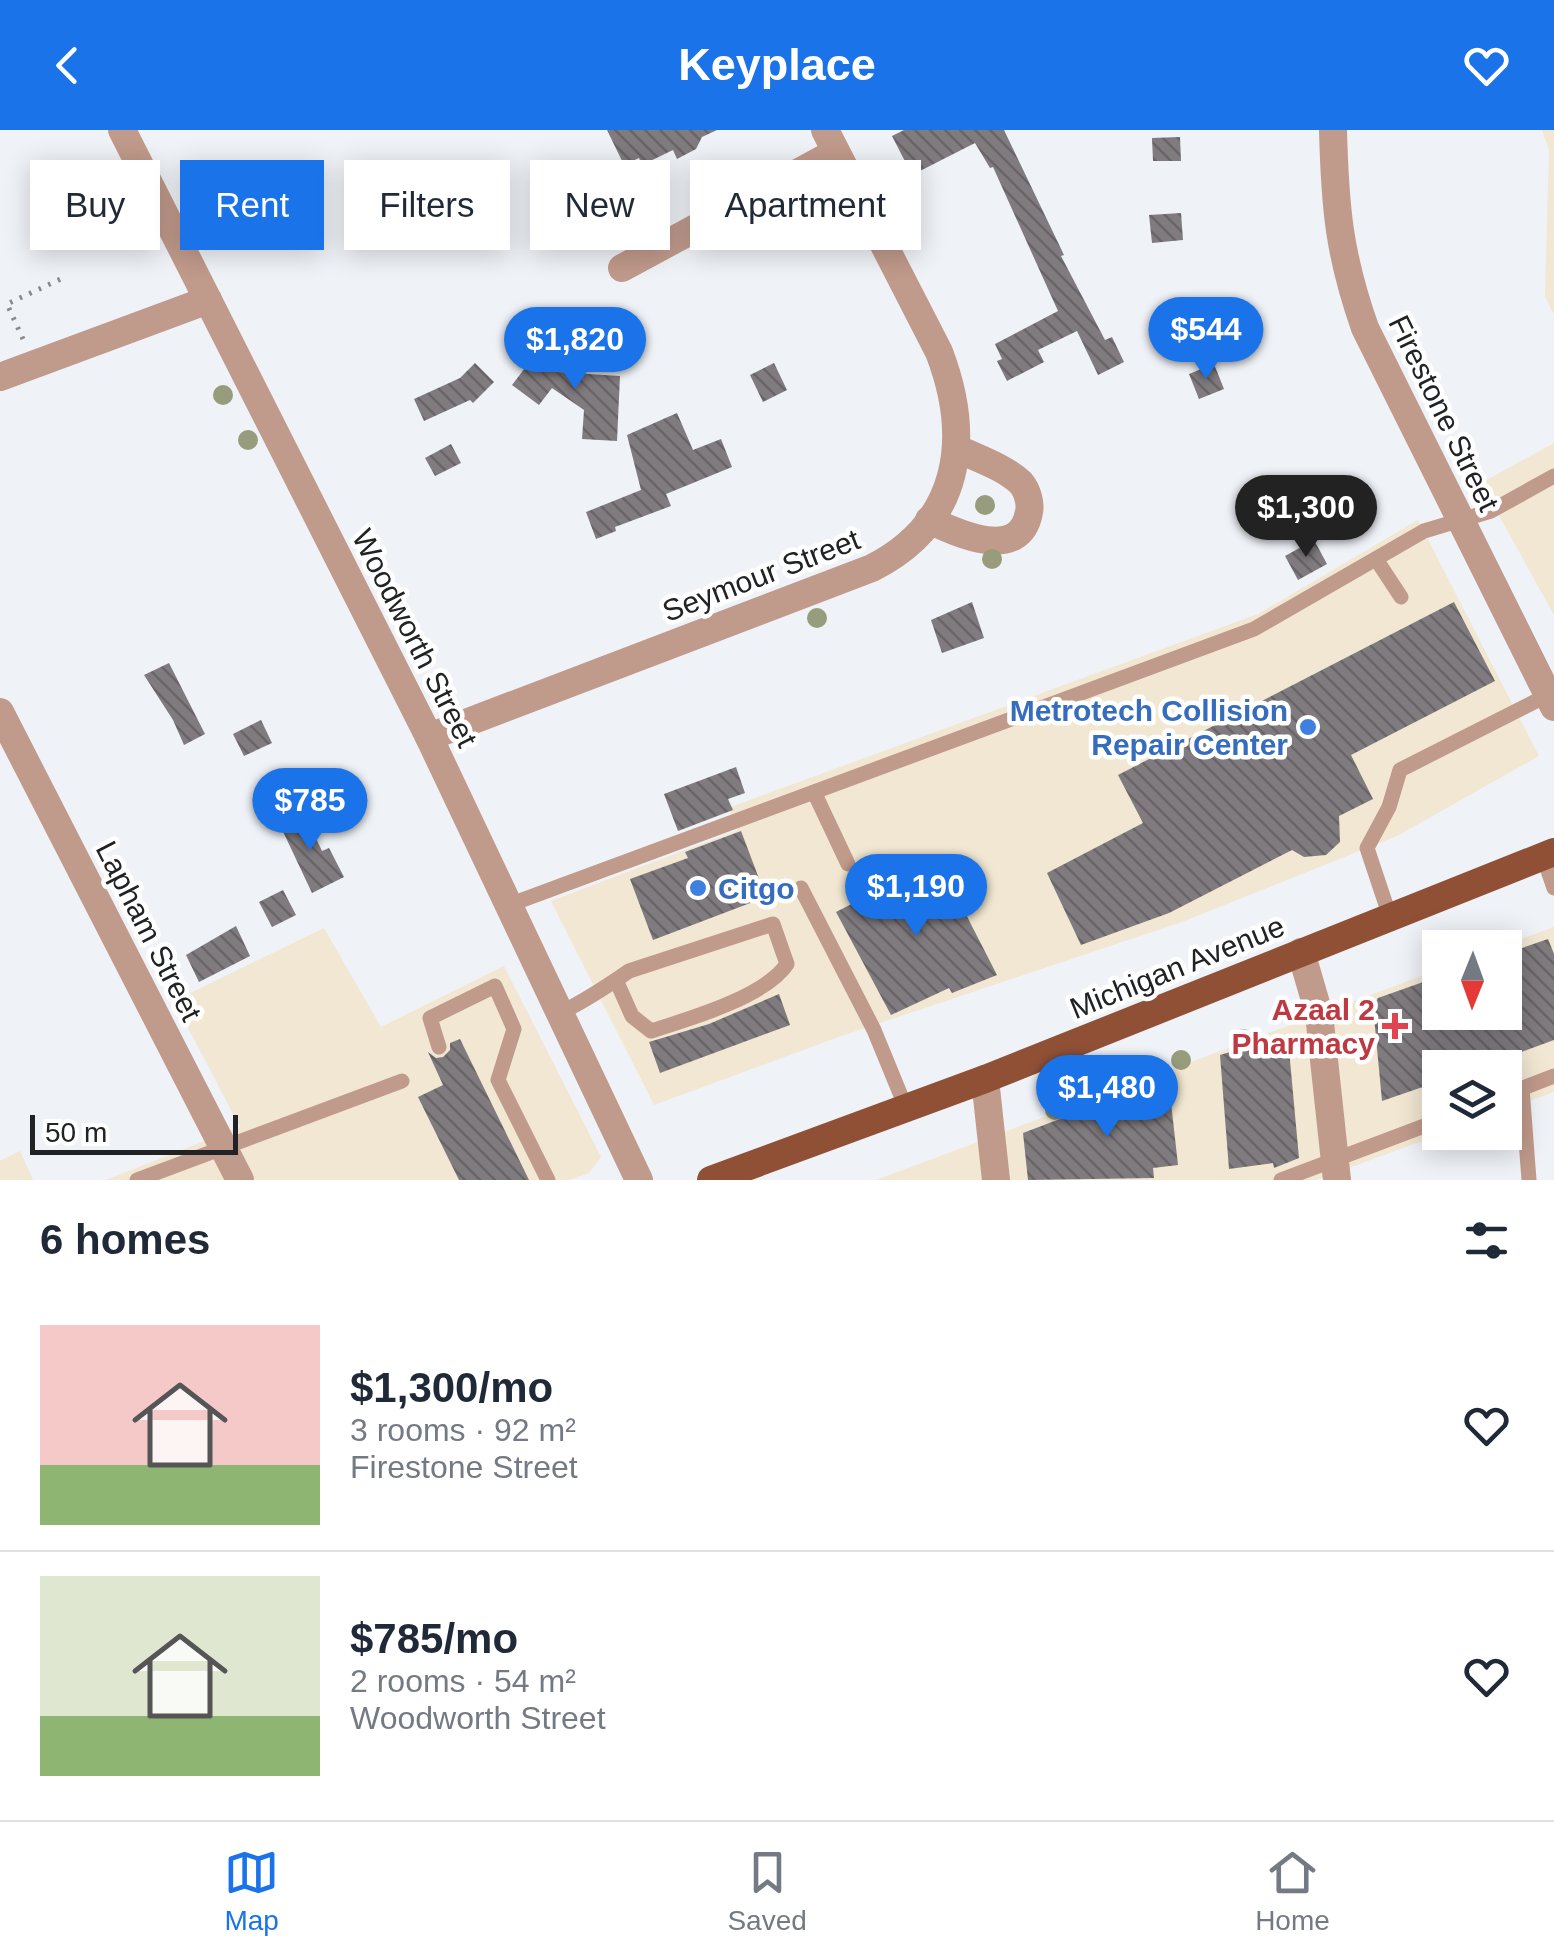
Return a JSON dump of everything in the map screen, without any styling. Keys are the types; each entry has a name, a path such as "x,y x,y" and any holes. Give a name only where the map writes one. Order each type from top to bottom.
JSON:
{"main road":[{"name":"Michigan Avenue","path":"711,1180 984,1079 1548,854"}],"street":[{"name":"Woodworth Street","path":"122,130 429,737 639,1180"},
{"name":"Firestone Street","path":"1333,130 1336,207 1347,276 1365,328 1551,701"},
{"path":"622,268 831,141"},
{"name":"Seymour Street","path":"429,737 872,568 904,548 929,520 951,478 958,448 957,406 940,352 831,141"},
{"path":"0,376 208,300"},
{"path":"929,520 970,540 996,541 1026,525 1031,507 1024,486 958,448"},
{"name":"Lapham Street","path":"0,712 240,1180"},
{"path":"1301,952 1318,1014 1336,1170"},
{"path":"984,1079 996,1180"}],"lane":[{"path":"509,906 1254,629 1424,531 1491,511 1554,476"},
{"path":"1376,559 1401,597"},
{"path":"1390,917 1367,848 1389,807 1400,770 1551,701"},
{"path":"814,792 848,864"},
{"path":"1548,854 1554,888"},
{"path":"801,888 874,1030 906,1108"},
{"path":"560,1013 594,997 616,980 629,971 773,924 788,964 778,978 707,1014 650,1031 632,1016 616,980"},
{"path":"440,1047 430,1018 495,986 514,1029 498,1080 548,1180"},
{"path":"1529,1180 1522,1088 1554,1076"},
{"path":"137,1180 402,1080"},
{"path":"1281,1180 1336,1170 1422,1129"}],"path":[{"path":"24,342 8,304 65,277"}],"shaded area":[{"path":"1542,130 1554,130 1554,315 1545,296 1549,150"},
{"path":"1554,443 1554,615 1481,483"},
{"path":"1418,520 1539,756 1397,836 1179,923 844,1035 654,1105 551,901 738,830 728,808 1258,614"},
{"path":"1554,927 1554,1092 1522,1104 1522,1050 1422,1050 1422,1141 1316,1180 876,1180 1422,976 1422,1030 1522,1030 1522,939"},
{"path":"324,928 381,1027 504,966 601,1157 589,1173 569,1180 106,1180 240,1127 174,1001"},
{"path":"20,1151 33,1180 0,1180 0,1161"}],"building":[{"path":"607,130 717,130 702,137 696,149 677,159 673,150 652,160 622,160"},
{"path":"904,130 1004,130 1064,255 1061,256 1105,340 1112,337 1124,362 1098,375 1077,331 1038,350 1044,362 1007,381 997,361 1002,359 995,344 1058,311 993,167 975,143 921,170 921,160 904,160 892,136"},
{"path":"1180,137 1181,161 1153,161 1152,138"},
{"path":"1181,213 1183,240 1152,243 1149,215"},
{"path":"544,343 566,360 557,372 620,376 617,441 582,439 584,410 552,388 539,405 512,385"},
{"path":"475,363 494,382 473,403 470,400 424,421 414,399 460,378"},
{"path":"774,363 787,390 763,402 750,375"},
{"path":"1214,364 1224,389 1199,399 1189,374"},
{"path":"677,413 693,450 721,439 732,467 666,494 671,506 615,527 616,531 596,539 586,512 641,490 627,435"},
{"path":"451,444 461,463 435,476 425,458"},
{"path":"1314,540 1327,564 1298,580 1285,556"},
{"path":"972,602 984,638 942,653 931,620"},
{"name":"Metrotech Collision Repair Center","path":"1454,602 1495,681 1351,755 1373,799 1339,816 1340,842 1326,855 1304,857 1292,850 1169,913 1081,945 1047,873 1143,823 1118,775"},
{"path":"169,663 205,734 184,745 144,675"},
{"path":"261,720 272,743 244,756 233,734"},
{"path":"736,767 745,793 728,799 733,810 678,831 664,794"},
{"path":"303,811 322,851 329,848 344,877 312,893 279,823"},
{"name":"Citgo","path":"741,831 766,897 653,940 630,879 688,858 685,852"},
{"path":"938,860 997,975 952,993 949,988 891,1015 836,912"},
{"path":"283,890 296,915 272,927 259,902"},
{"path":"236,926 250,956 199,982 186,955"},
{"path":"1548,939 1554,954 1554,1040 1522,1052 1422,1050 1422,1087 1382,1101 1373,1006 1378,998 1422,982 1422,1030 1522,1030 1522,948"},
{"path":"779,994 790,1025 660,1073 649,1042 709,1024"},
{"path":"460,1039 529,1180 459,1180 418,1097 443,1085 428,1052 436,1058 443,1057 450,1050 450,1043"},
{"path":"1288,1039 1299,1158 1274,1168 1273,1163 1229,1169 1220,1055"},
{"path":"1168,1076 1178,1165 1153,1168 1154,1178 1028,1180 1023,1133 1099,1104 1098,1101 1147,1097 1145,1086"}],"place":[{"name":"Metrotech Collision Repair Center","path":"1308,727"},
{"name":"Citgo","path":"698,888"},
{"name":"Azaal 2 Pharmacy","path":"1395,1026"}]}
